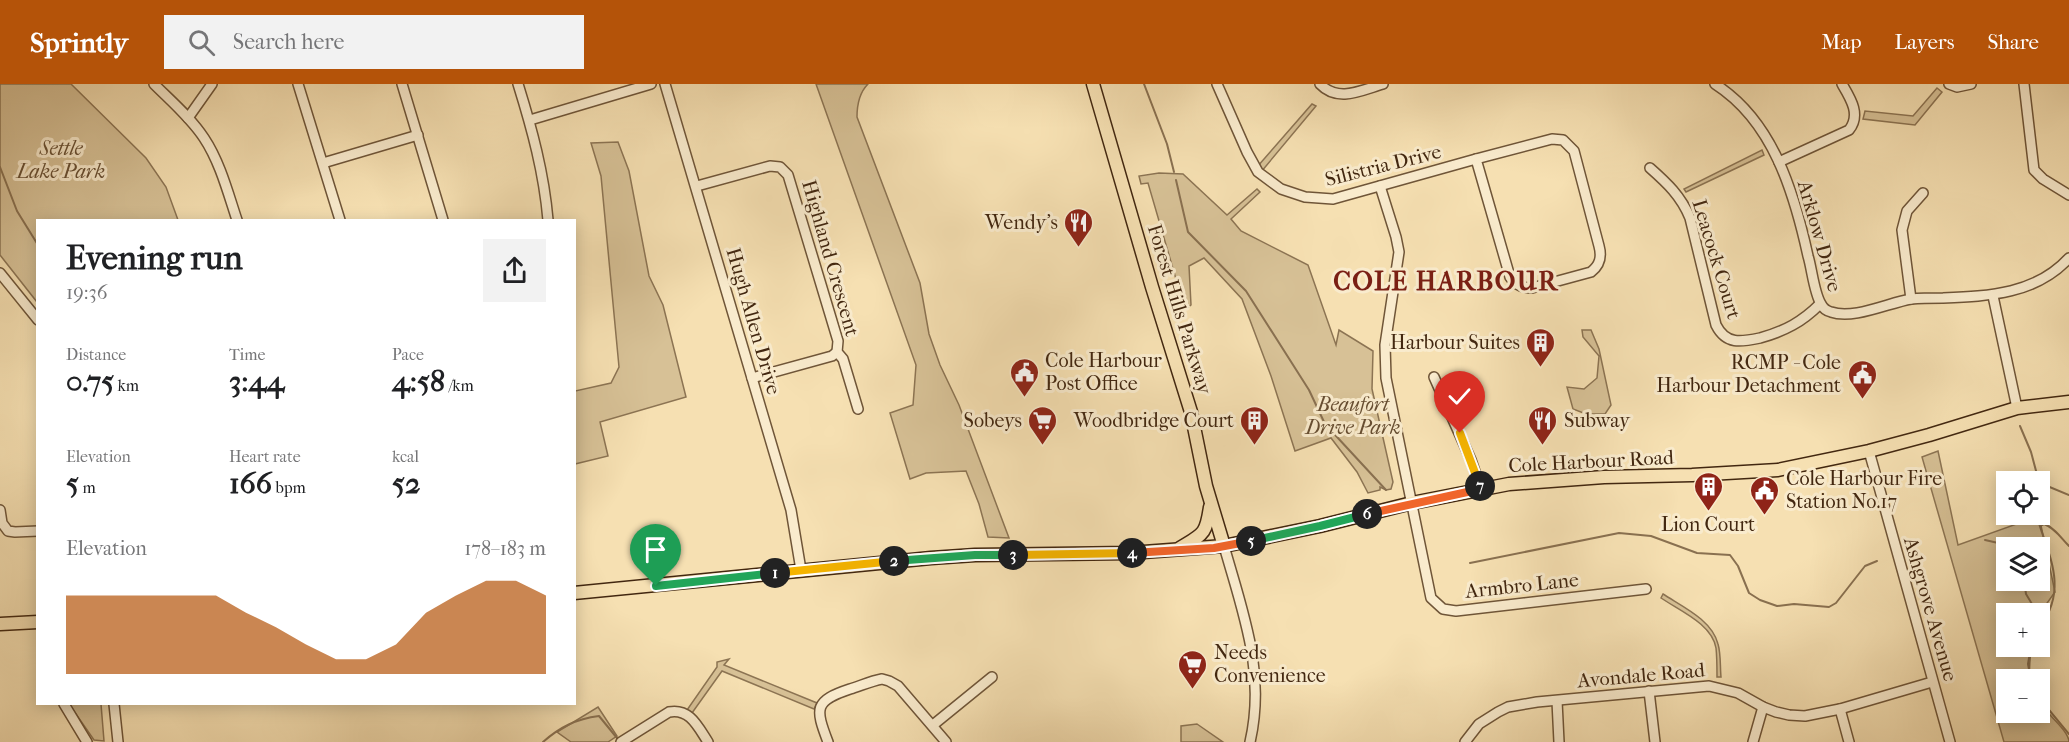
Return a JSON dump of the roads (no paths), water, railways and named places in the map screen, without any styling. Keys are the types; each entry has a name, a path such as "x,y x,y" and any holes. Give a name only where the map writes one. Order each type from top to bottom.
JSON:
{"main road":[{"name":"Forest Hills Parkway","path":"1094,84 1152,287 1191,412 1210,503 1224,546"},
{"name":"Cole Harbour Road","path":"576,593 964,555 1130,553 1224,546 1320,526 1412,503 1532,481 1770,471 1869,451 2017,408 2069,402"},
{"path":"1179,550 1201,536 1207,527 1210,503"},
{"path":"0,624 36,623"}],"street":[{"path":"154,84 188,118 211,149 237,219"},
{"path":"188,118 212,84"},
{"path":"298,84 340,219"},
{"path":"402,84 443,219"},
{"path":"518,84 530,120 544,182 548,219"},
{"path":"530,120 651,84"},
{"name":"Hugh Allen Drive","path":"665,84 791,510 801,570"},
{"name":"Silistria Drive","path":"1217,84 1258,172 1281,189 1305,197 1333,199 1476,159 1559,139 1567,143 1575,155 1599,246 1601,257 1597,267 1591,272 1532,288 1513,282 1476,159"},
{"path":"1320,84 1327,91 1345,95 1383,84"},
{"name":"Arklow Drive","path":"1715,84 1753,118 1779,162 1798,217 1821,304 1832,312 1852,314 1911,299 1993,296 2036,282 2052,274 2069,258"},
{"path":"1779,162 1849,130 1856,113 1842,84"},
{"path":"1949,84 1957,87 1971,84"},
{"path":"2024,84 2034,170 2043,179 2069,195"},
{"path":"323,163 418,135"},
{"name":"Highland Crescent","path":"697,186 767,166 777,166 784,170 790,179 839,346 837,352 843,359 858,409"},
{"name":"Leacock Court","path":"1650,168 1678,193 1685,206 1690,218 1716,325 1723,335 1741,343 1778,333 1802,320 1821,304"},
{"path":"1380,186 1399,252 1385,346 1386,378 1412,503"},
{"path":"1911,299 1902,230 1906,211 1923,193"},
{"path":"0,273 36,318"},
{"path":"1993,296 2017,408"},
{"path":"752,378 832,356 837,352"},
{"path":"1434,377 1481,489"},
{"name":"Ashgrove Avenue","path":"1869,451 1950,742"},
{"name":"Armbro Lane","path":"1412,503 1429,592 1434,602 1443,609 1460,610 1646,589"},
{"path":"0,510 2,523 8,531 36,531"},
{"path":"1224,546 1251,639 1257,692 1250,742"},
{"path":"933,725 992,676"},
{"path":"828,742 819,717 823,701 831,695 876,680 887,680 898,686 946,742"},
{"name":"Avondale Road","path":"1465,742 1479,724 1498,712 1520,704 1700,686 1718,687 1738,693 1763,707 1783,714 1800,716 1840,709 1932,682"},
{"path":"1649,691 1655,742"},
{"path":"1557,701 1559,742"},
{"path":"65,705 87,742"},
{"path":"114,705 118,742"},
{"path":"1753,742 1763,707"},
{"path":"1840,709 1849,742"},
{"path":"621,742 674,711 689,716 708,742"}],"waterway":[{"path":"1144,84 1167,144 1174,172"},
{"path":"0,167 17,211 36,242"},
{"path":"1176,180 1188,232 1246,291 1309,390 1325,424 1386,490"},
{"path":"2020,426 2036,471"},
{"path":"2050,487 2069,495"},
{"path":"2040,526 2044,524 2051,528 2069,546"},
{"path":"2040,525 2050,557 2055,584 2050,608"},
{"path":"1470,563 1619,533 1651,536 1697,553 1730,555 1738,566 1749,593 1760,600 1777,606 1794,604 1829,607 1836,603 1865,566 1877,561"},
{"path":"1985,540 1996,542"},
{"path":"2026,591 2031,603"},
{"path":"2029,657 2029,669"},
{"path":"2050,711 2069,734"},
{"path":"543,742 569,725 599,716 617,738"}],"place":[{"name":"Wendy's","path":"1079,248"},
{"name":"Harbour Suites","path":"1541,368"},
{"name":"Cole Harbour Post Office","path":"1024,398"},
{"name":"RCMP - Cole Harbour Detachment","path":"1862,400"},
{"name":"Sobeys","path":"1043,446"},
{"name":"Woodbridge Court","path":"1255,446"},
{"name":"Subway","path":"1543,446"},
{"name":"Lion Court","path":"1708,512"},
{"name":"Cole Harbour Fire Station No.17","path":"1765,516"},
{"name":"Needs Convenience","path":"1193,690"}],"district":[{"name":"COLE HARBOUR","path":"1446,281"}],"park label":[{"name":"Settle Lake Park","path":"61,160"},
{"name":"Beaufort Drive Park","path":"1353,416"}]}
